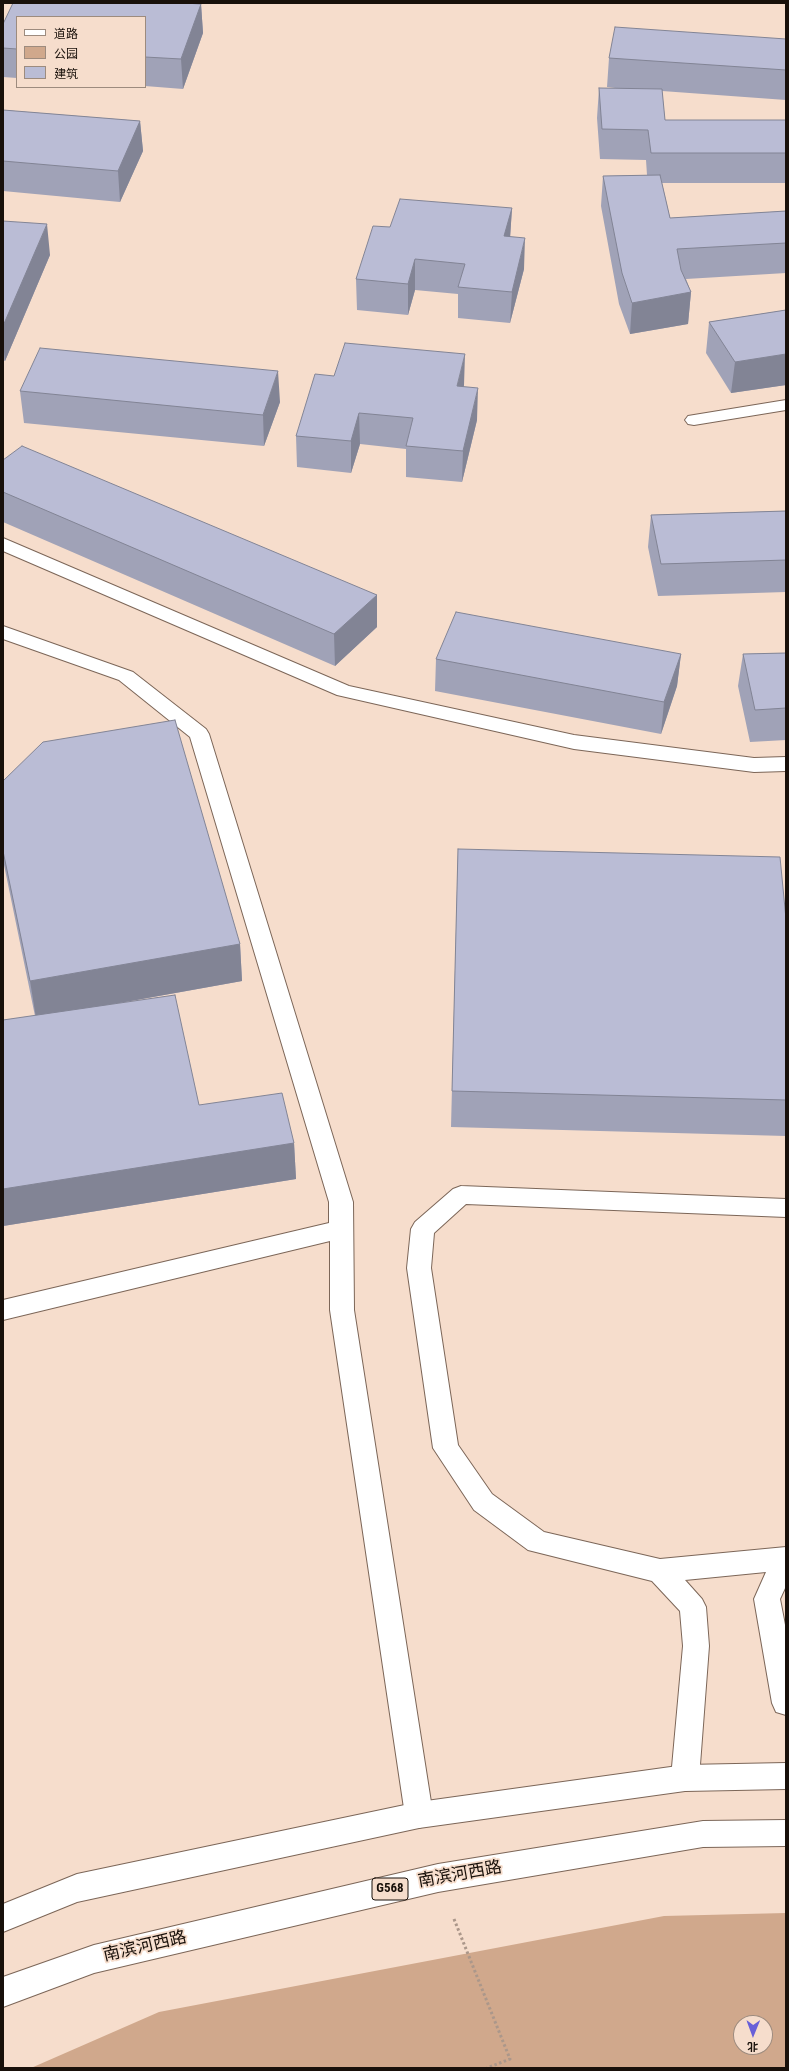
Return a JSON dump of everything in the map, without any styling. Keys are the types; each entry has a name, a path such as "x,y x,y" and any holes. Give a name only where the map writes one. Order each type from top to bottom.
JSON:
{"main road":[{"path":"694,420 786,405"},
{"path":"3,544 344,691 574,742 754,765 786,764"},
{"path":"3,632 126,676 199,734 341,1202 342,1310 419,1815"},
{"path":"786,1208 461,1195 423,1229 419,1268 446,1448 482,1502 537,1542 660,1571 785,1558 767,1599 786,1703"},
{"path":"3,1310 342,1229"},
{"path":"660,1571 693,1607 696,1646 685,1778"},
{"path":"3,1918 77,1888 419,1815 685,1778 786,1776"},
{"name":"南滨河西路","path":"3,1992 94,1959 438,1878 703,1834 786,1832"}],"path":[{"path":"438,1878 510,2059 487,2068"}],"green space":[{"path":"786,1913 786,2068 31,2068 159,2012 664,1916"}],"building":[{"path":"13,3 201,4 181,59 146,57 146,16 16,16 16,49 3,48 3,24"},
{"path":"615,27 786,39 786,70 609,58"},
{"path":"599,88 662,89 665,120 786,120 786,153 651,153 648,130 602,129"},
{"path":"3,110 140,121 118,171 3,161"},
{"path":"660,175 670,218 786,211 786,243 677,249 681,270 691,292 632,303 622,273 603,176"},
{"path":"400,199 512,208 504,236 525,238 512,292 458,287 465,264 415,259 408,284 356,279 373,226 390,227"},
{"path":"3,221 47,224 3,326"},
{"path":"786,310 786,354 735,362 709,322"},
{"path":"345,343 465,354 457,386 478,388 463,451 406,446 413,418 359,413 351,441 296,436 315,374 334,376"},
{"path":"40,348 278,371 263,415 20,391"},
{"path":"22,446 377,595 334,634 3,492 3,460"},
{"path":"786,511 786,560 661,564 651,515"},
{"path":"456,612 681,654 664,702 436,659"},
{"path":"786,653 786,708 755,710 743,654"},
{"path":"175,720 240,944 30,981 3,851 3,781 43,742"},
{"path":"458,849 780,857 786,919 786,1100 452,1091"},
{"path":"175,995 199,1105 282,1093 294,1143 3,1189 3,1020"}]}
